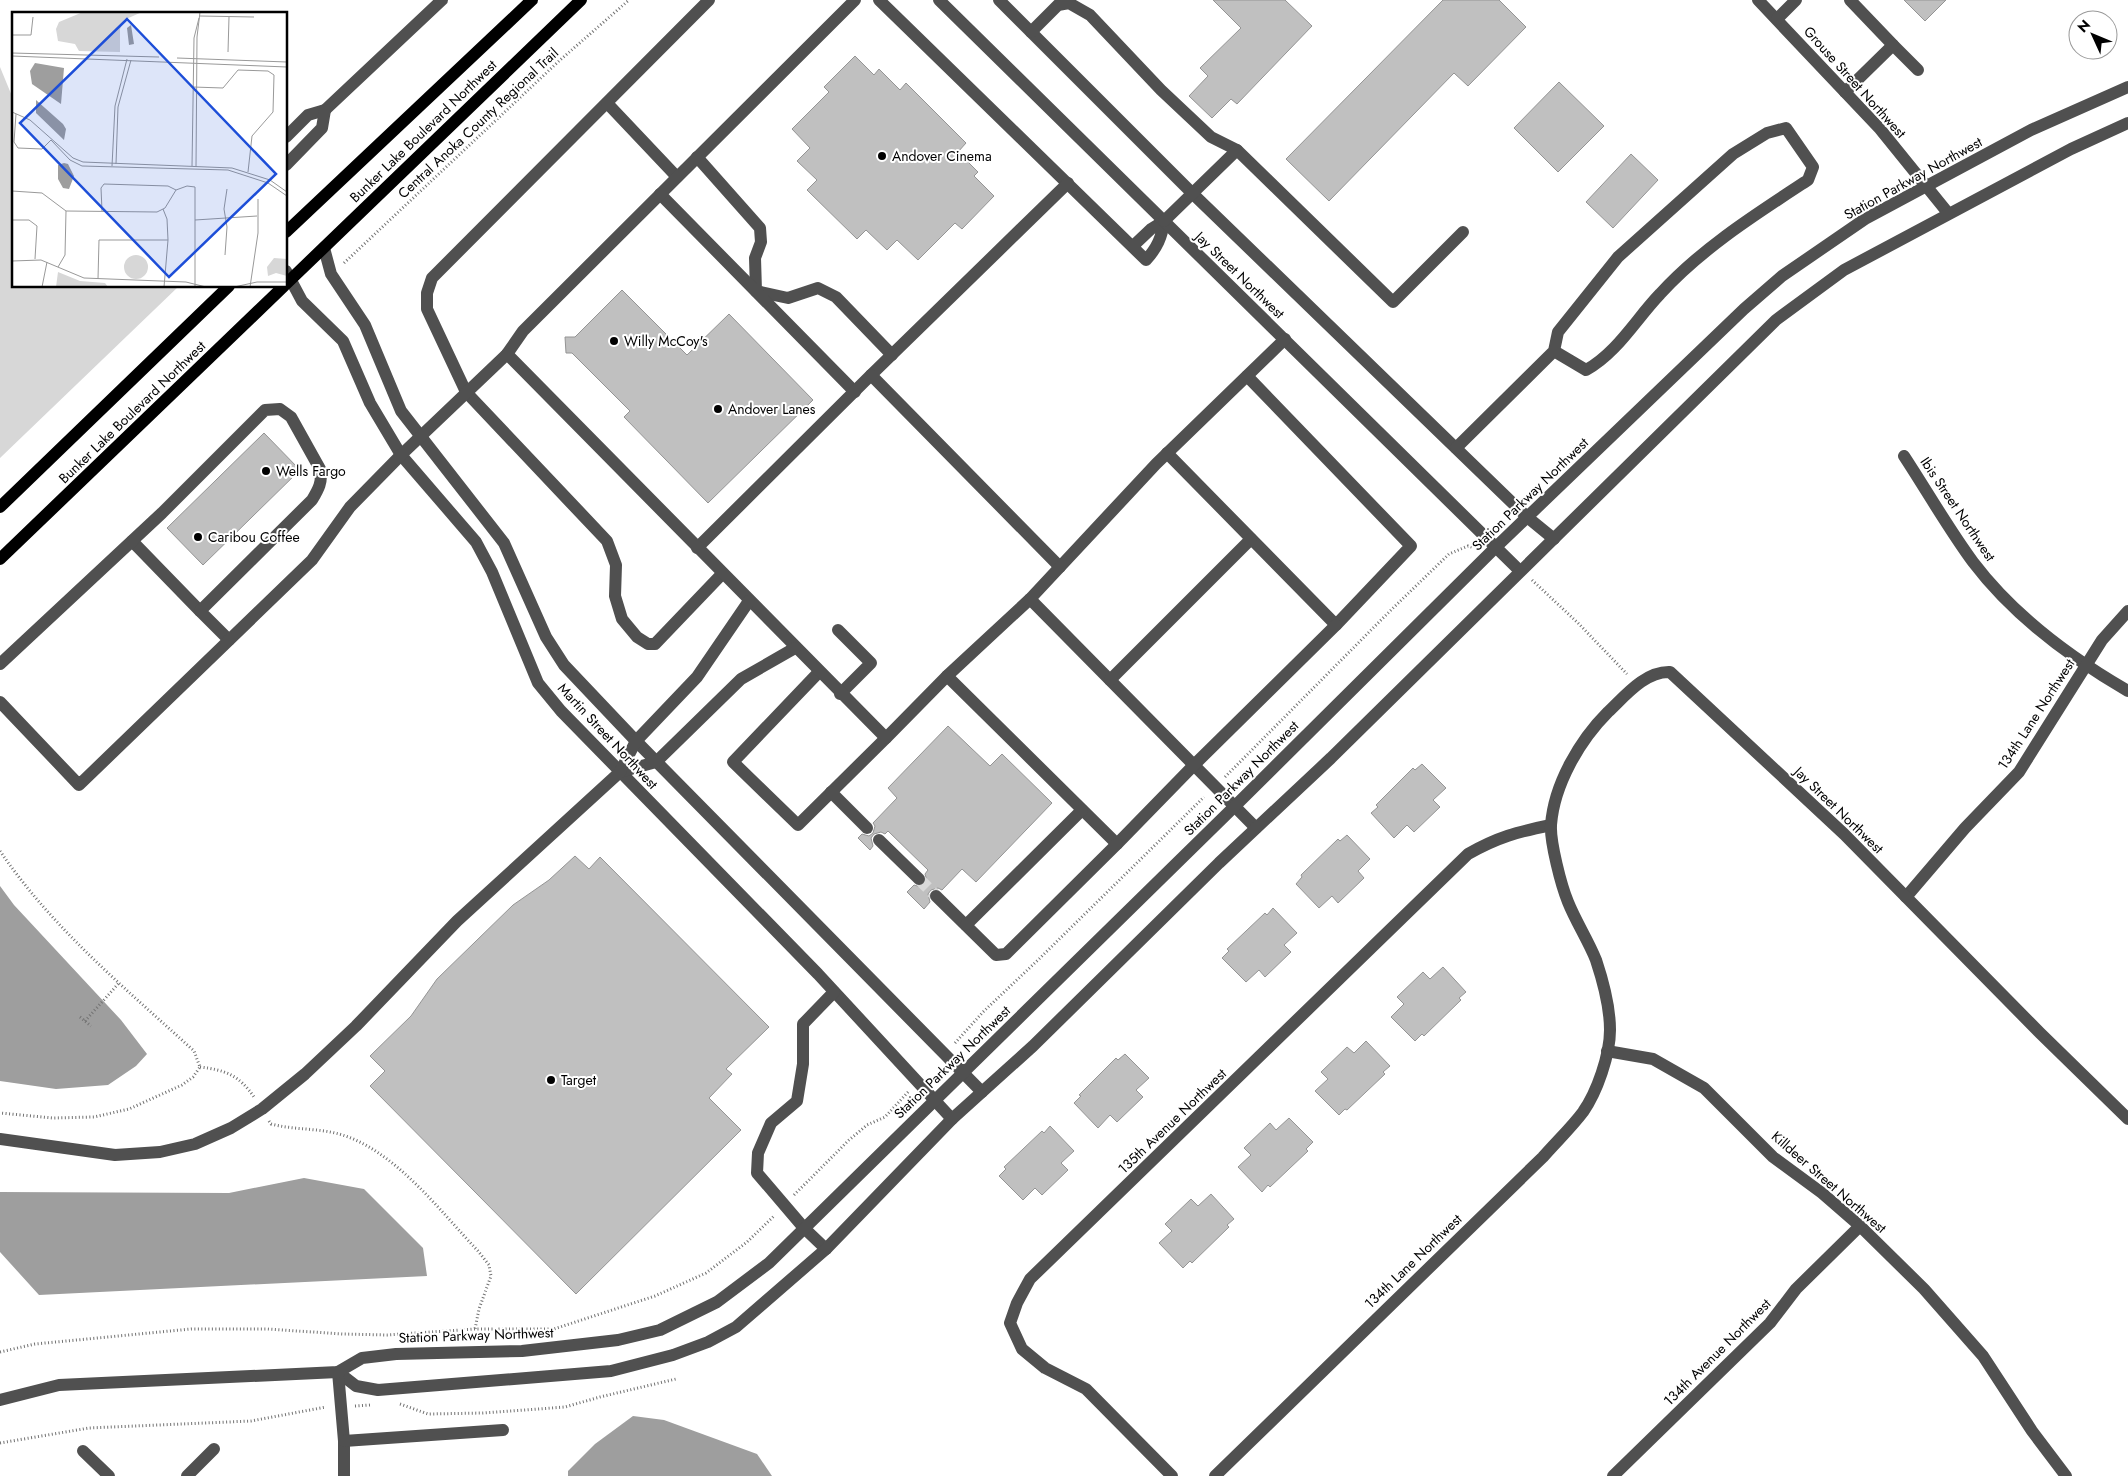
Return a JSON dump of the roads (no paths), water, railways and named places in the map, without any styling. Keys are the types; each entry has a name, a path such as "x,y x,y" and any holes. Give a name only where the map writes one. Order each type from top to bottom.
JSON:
{"main road":[{"name":"Bunker Lake Boulevard Northwest","path":"288,230 532,0"},
{"name":"Bunker Lake Boulevard Northwest","path":"288,279 324,248 580,0"},
{"name":"Bunker Lake Boulevard Northwest","path":"0,507 227,288"},
{"name":"Bunker Lake Boulevard Northwest","path":"0,559 279,288"}],"street":[{"path":"288,135 308,115 325,110 442,0"},
{"path":"709,0 432,278 427,293 427,309 466,392 607,541 616,565 615,596 622,620 638,637 648,644 655,644 722,574"},
{"path":"0,702 79,785 312,560 350,507 401,455 507,354 524,331 854,0"},
{"path":"879,0 1146,260 1157,246 1163,234 1164,221"},
{"name":"Jay Street Northwest","path":"939,0 1526,575"},
{"name":"Jay Street Northwest","path":"999,0 1192,193 1527,517 1554,539"},
{"name":"Grouse Street Northwest","path":"1758,0 1880,129 1948,213"},
{"path":"1777,19 1796,0"},
{"path":"1850,0 1918,70"},
{"path":"1031,32 1058,5 1069,2 1090,15 1160,90 1211,137 1237,150 1393,302 1463,232"},
{"path":"1845,92 1893,45"},
{"name":"Station Parkway Northwest","path":"0,1400 59,1385 338,1372 362,1358 396,1354 522,1351 618,1340 660,1330 717,1302 769,1263 1497,546 1744,309 1782,276 1865,219 2032,130 2128,86"},
{"path":"607,102 677,177"},
{"path":"288,162 322,128 325,110"},
{"path":"338,1372 356,1386 378,1390 611,1371 672,1355 708,1342 736,1327 826,1250 952,1119 1033,1046 1256,828 1526,575 1554,539 1776,320 1844,270 2071,149 2128,123"},
{"path":"1456,448 1554,351 1558,332 1618,257 1733,154 1767,133 1786,128 1813,167 1808,180 1725,235 1660,293 1630,331 1596,364 1586,370 1554,351"},
{"path":"1133,246 1151,229 1164,221 1237,150"},
{"path":"697,157 760,228 761,242 755,258 756,291"},
{"path":"697,548 1068,183"},
{"path":"660,194 855,392"},
{"name":"Martin Street Northwest","path":"324,248 331,274 364,325 401,410 420,437 504,543 546,636 564,665 656,762 982,1092"},
{"name":"Martin Street Northwest","path":"288,281 302,301 343,341 370,403 401,455 476,542 492,572 538,683 561,711 834,992 952,1119"},
{"path":"756,291 788,298 818,288 836,297 892,355"},
{"path":"819,672 733,762 798,825 946,676 1030,599 1167,454 1285,339"},
{"path":"507,354 840,694 886,738"},
{"path":"871,376 1060,567"},
{"path":"936,896 996,955 1006,954 1336,625 1411,546 1247,376"},
{"path":"0,664 132,541 265,410 280,409 291,417 320,469 322,476 320,482 312,500 200,611"},
{"path":"1167,454 1336,625"},
{"name":"Ibis Street Northwest","path":"1904,456 1974,562 2019,613 2053,642 2128,691"},
{"path":"1110,680 1251,539"},
{"path":"132,541 229,640"},
{"path":"1030,599 1256,828"},
{"path":"0,1139 115,1155 160,1152 194,1144 231,1128 262,1109 306,1074 356,1026 457,920 532,854 620,772 636,741 698,677 749,601"},
{"name":"134th Lane Northwest","path":"1906,897 1966,828 2019,772 2102,640 2128,611"},
{"path":"838,630 871,664 840,694"},
{"path":"620,772 656,762 741,679 795,648"},
{"name":"Jay Street Northwest","path":"1551,825 1559,787 1578,751 1601,719 1638,684 1662,672 1670,672 1844,834 2040,1034 2128,1119"},
{"path":"946,676 1117,844"},
{"path":"831,792 867,828"},
{"path":"966,926 1082,810"},
{"path":"1551,825 1554,850 1567,901 1596,960 1606,1000 1610,1031 1607,1051"},
{"name":"135th Avenue Northwest","path":"1172,1476 1086,1389 1045,1368 1022,1348 1010,1324 1017,1303 1030,1279 1468,854 1492,840 1512,833 1551,825"},
{"path":"879,840 919,879"},
{"path":"826,1250 784,1206 758,1173 758,1153 771,1123 797,1101 803,1064 803,1024 834,992"},
{"name":"134th Lane Northwest","path":"1215,1476 1543,1157 1584,1111 1605,1067 1607,1051"},
{"name":"Killdeer Street Northwest","path":"1607,1051 1653,1059 1704,1088 1773,1157 1822,1193 1860,1226 1924,1289 1983,1356 2032,1431 2066,1476"},
{"name":"134th Avenue Northwest","path":"1613,1476 1770,1323 1796,1289 1860,1226"},
{"path":"338,1372 344,1441 344,1476"},
{"path":"344,1441 503,1430"},
{"path":"187,1476 214,1449"},
{"path":"83,1451 109,1476"}],"tunnel":[{"path":"919,879 936,896"}],"place":[{"name":"Andover Cinema","path":"882,156"},
{"name":"Willy McCoy's","path":"614,341"},
{"name":"Andover Lanes","path":"718,409"},
{"name":"Wells Fargo","path":"266,471"},
{"name":"Caribou Coffee","path":"198,537"},
{"name":"Target","path":"551,1080"}]}
